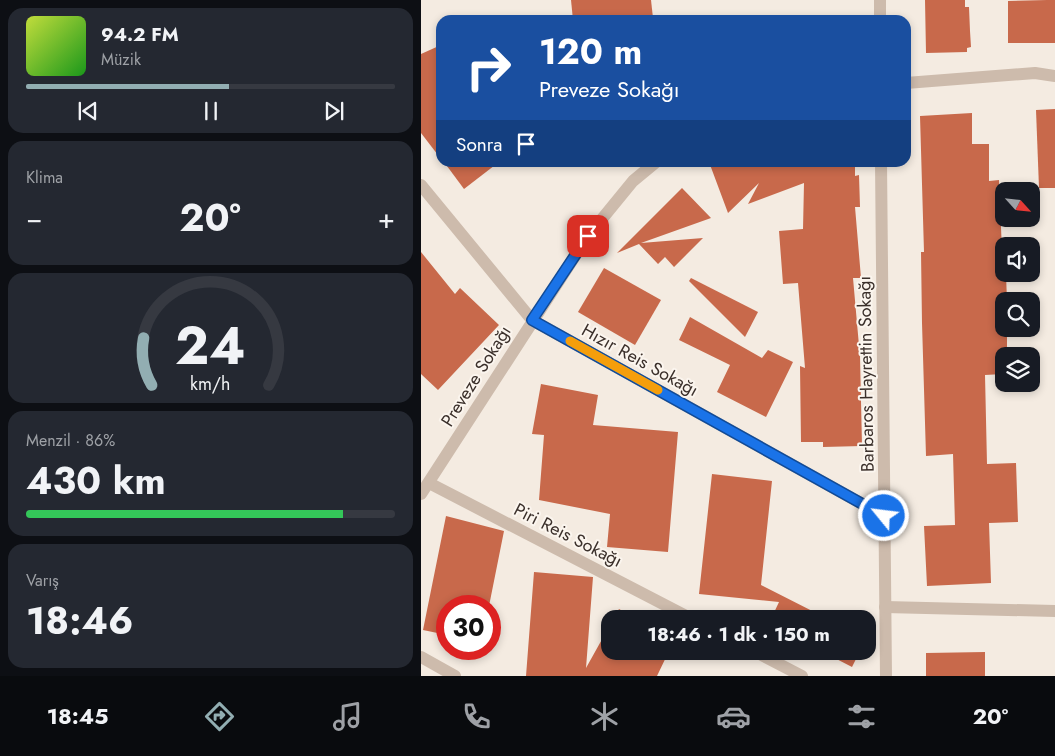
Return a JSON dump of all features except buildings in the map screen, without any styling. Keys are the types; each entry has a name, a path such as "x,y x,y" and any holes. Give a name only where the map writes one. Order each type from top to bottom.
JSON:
{"street":[{"path":"879,0 880,15"},
{"path":"911,82 1035,73 1055,76"},
{"name":"Preveze Sokağı","path":"421,494 588,236 633,181 650,167"},
{"name":"Barbaros Hayrettin Sokağı","path":"881,167 886,676"},
{"name":"Hızır Reis Sokağı","path":"421,185 532,320 884,516"},
{"name":"Piri Reis Sokağı","path":"429,483 675,610"},
{"path":"885,607 1055,611"},
{"path":"421,656 455,676"},
{"path":"771,660 802,676"}],"slow traffic":[{"path":"570,341 658,390"}],"route":[{"path":"588,236 532,320 884,516"}]}
